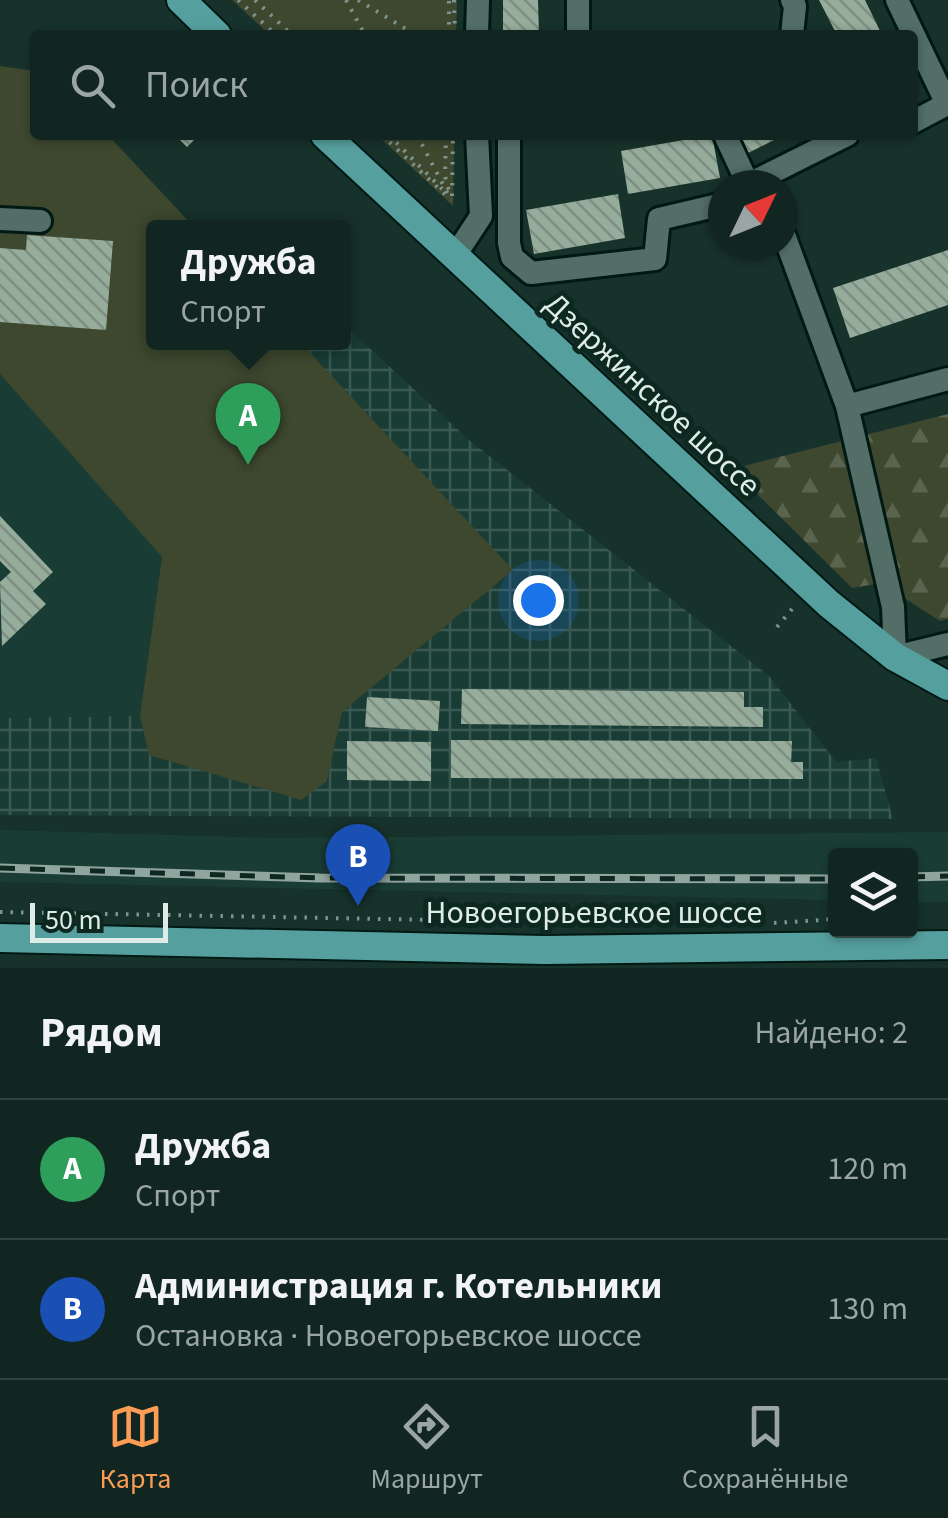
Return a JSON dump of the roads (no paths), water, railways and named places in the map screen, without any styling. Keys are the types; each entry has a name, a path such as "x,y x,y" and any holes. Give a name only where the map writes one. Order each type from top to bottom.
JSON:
{"main road":[{"path":"181,0 212,30"},
{"name":"Дзержинское шоссе","path":"330,140 820,595 896,656 948,686"},
{"name":"Новоегорьевское шоссе","path":"0,938 545,950 948,945"}],"street":[{"path":"162,0 209,30"},
{"path":"478,0 478,30"},
{"path":"578,0 578,30"},
{"path":"792,0 793,30"},
{"path":"897,0 912,30"},
{"path":"918,43 948,104 918,119"},
{"path":"454,257 481,216 478,140"},
{"path":"509,140 509,243 512,257 531,273 655,259 659,219 708,208"},
{"path":"728,140 748,170"},
{"path":"780,170 837,140"},
{"path":"0,219 40,221"},
{"path":"793,260 848,406 893,606 896,656 948,644"},
{"path":"848,406 948,378"}],"railway":[{"path":"0,868 320,878 828,879"},
{"path":"918,877 948,876"}],"place":[{"name":"Дружба","path":"248,465"},
{"name":"Администрация г. Котельники","path":"358,906"}]}
